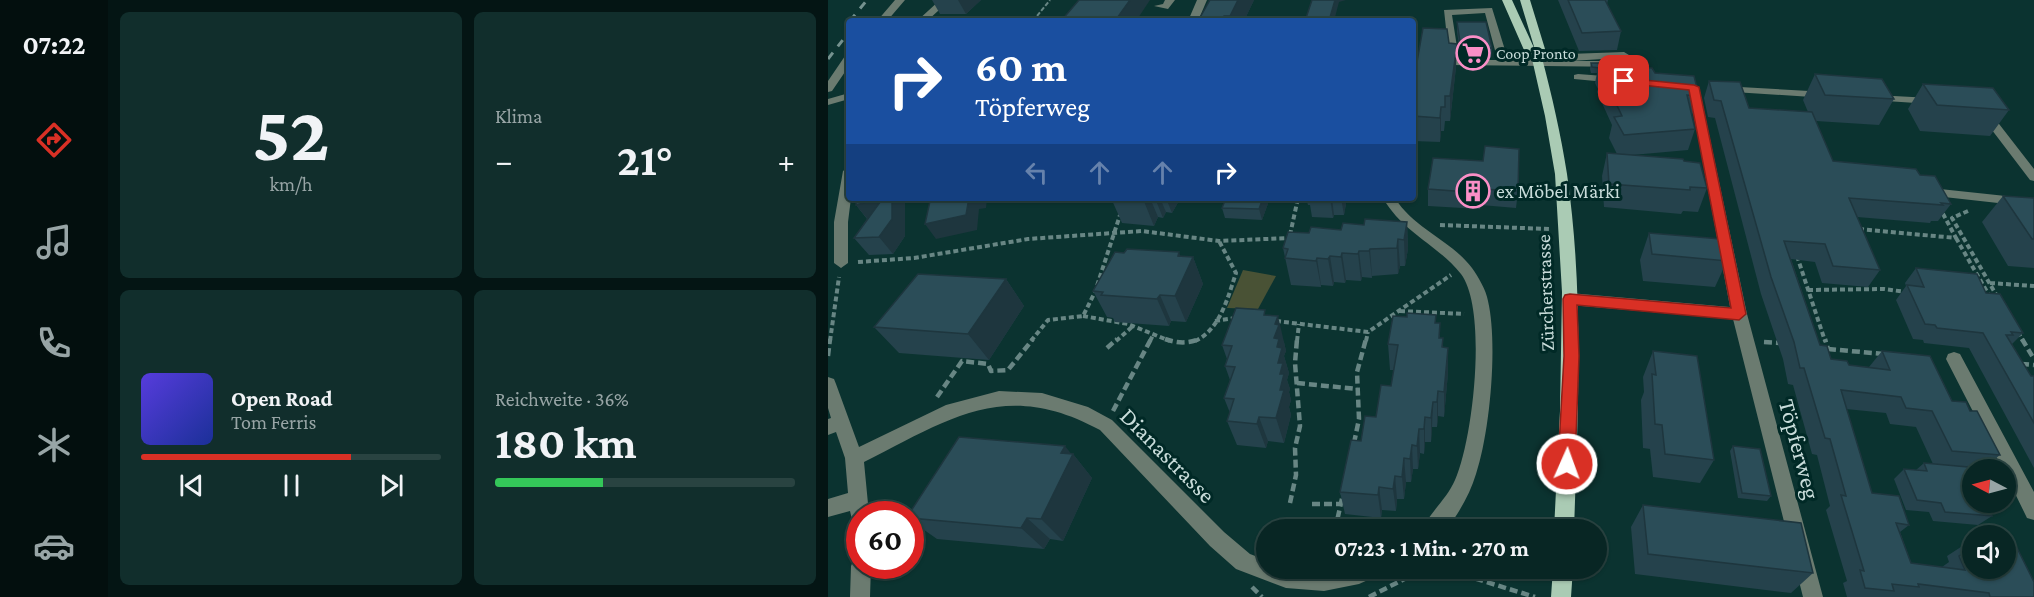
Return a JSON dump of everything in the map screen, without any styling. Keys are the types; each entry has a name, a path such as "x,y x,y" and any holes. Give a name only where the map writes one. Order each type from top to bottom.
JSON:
{"main road":[{"name":"Zürcherstrasse","path":"1507,0 1529,50 1538,61"},
{"name":"Zürcherstrasse","path":"1525,0 1540,49 1538,61 1554,132 1567,230 1571,356 1564,519"},
{"path":"1561,597 1562,579"}],"street":[{"path":"885,18 900,0"},
{"path":"925,18 945,0"},
{"path":"1159,6 1165,7 1170,0"},
{"path":"1194,18 1202,0"},
{"path":"1494,30 1489,10 1447,12 1454,27 1454,63 1538,61 1624,55 1627,64 1538,61 1508,56 1500,52 1494,30"},
{"path":"1482,26 1494,30"},
{"path":"828,89 846,62"},
{"path":"1578,77 1624,81"},
{"name":"Töpferweg","path":"1813,597 1739,314 1698,88 1834,95"},
{"path":"828,102 846,97"},
{"path":"1857,97 1938,101"},
{"path":"1977,105 2034,177"},
{"path":"841,263 842,222 846,193"},
{"path":"1940,193 2034,203"},
{"path":"1391,201 1402,216 1452,255 1463,267 1476,286 1481,304 1479,406 1468,471 1443,519"},
{"path":"1570,299 1739,314"},
{"path":"1954,359 2034,511"},
{"path":"828,384 835,425 854,458 858,501"},
{"name":"Dianastrasse","path":"854,458 946,412 999,398 1042,400 1082,412 1106,425 1217,539 1243,562 1256,567"},
{"path":"828,508 846,508"},
{"path":"860,597 861,579"},
{"name":"Dianastrasse","path":"1299,579 1324,581 1334,579"}],"path":[{"path":"1035,18 1050,0"},
{"path":"1940,193 1933,194 1992,300 1982,299"},
{"path":"1289,238 1297,201"},
{"path":"1083,316 1092,303 1111,233 1124,207"},
{"path":"1972,210 1952,218 2000,302"},
{"path":"1852,224 1860,230 1956,238"},
{"path":"1423,234 1432,225 1567,230"},
{"path":"828,356 841,263 914,258 1028,239 1142,231 1219,241 1300,238"},
{"path":"918,426 962,361 988,364 991,371 1008,370 1047,320 1083,316 1133,326 1180,344 1192,342 1206,334 1223,311 1236,273 1219,241"},
{"path":"1794,248 1828,349"},
{"path":"1352,451 1359,419 1357,372 1368,332 1463,267"},
{"path":"1989,283 2034,286"},
{"path":"1808,290 1884,290 1917,293"},
{"path":"1399,311 1482,315"},
{"path":"1215,321 1246,319"},
{"path":"1266,320 1368,332"},
{"path":"1290,503 1296,475 1295,448 1300,426 1295,363 1299,324"},
{"path":"1107,348 1133,326"},
{"path":"2017,331 2034,359"},
{"path":"1106,425 1153,335"},
{"path":"1745,339 1787,344"},
{"path":"1818,348 1886,354"},
{"path":"2011,363 2034,365"},
{"path":"1297,383 1358,389"},
{"path":"1337,519 1345,483"},
{"path":"1312,504 1340,504"},
{"path":"1369,597 1404,579"},
{"path":"1477,579 1535,597"}],"green space":[{"path":"1243,270 1276,276 1258,309 1227,308"}],"building":[{"path":"1079,0 1130,0 1117,18 1064,18"},
{"path":"1210,0 1238,0 1230,16 1200,18"},
{"path":"1312,0 1335,0 1330,18 1306,18"},
{"path":"1568,0 1605,0 1621,31 1582,33"},
{"path":"1457,22 1486,22 1492,48 1461,48"},
{"path":"1423,28 1447,29 1449,43 1457,44 1450,96 1445,96 1445,107 1441,107 1440,118 1416,116 1416,67"},
{"path":"1635,56 1640,67 1606,64 1628,64 1635,59"},
{"path":"1591,63 1599,63 1599,68 1592,67"},
{"path":"1600,63 1652,68 1655,73 1694,76 1699,96 1687,95 1695,129 1624,135 1614,117 1622,116 1601,72 1603,71"},
{"path":"1815,74 1882,79 1894,99 1825,95"},
{"path":"1709,81 1740,82 1749,108 1812,112 1833,161 1916,169 1920,175 1935,176 1951,204 1849,198 1880,270 1833,266 1825,244 1784,241 1820,345 1827,346 1831,359 1847,361 1849,365 1890,370 1882,351 1930,356 1952,401 1966,402 1970,411 1977,411 2000,455 1952,451 1932,411 1906,408 1901,397 1841,390 1872,493 1899,496 1909,525 1896,523 1911,563 1962,570 1962,579 2016,579 2017,548 2034,582 2034,597 1990,597 1989,593 1918,584 1919,587 1892,584 1894,591 1865,588 1860,570 1864,571 1841,495 1846,496 1830,439 1825,438 1804,368 1800,368 1794,342 1771,277 1721,101 1714,100"},
{"path":"1923,84 1993,88 2009,110 1937,105"},
{"path":"1485,146 1519,149 1518,191 1482,189 1481,193 1428,189 1433,158 1483,161"},
{"path":"1607,153 1683,159 1700,163 1707,188 1690,187 1690,190 1609,184"},
{"path":"2003,196 2034,198 2034,239 2032,239"},
{"path":"856,201 871,201 856,205"},
{"path":"881,201 892,201 892,219 879,237 854,238"},
{"path":"930,201 968,201 966,215 925,224"},
{"path":"1225,201 1262,201 1259,209 1222,208"},
{"path":"1365,219 1407,222 1404,240 1398,239 1397,248 1370,249 1359,251 1358,254 1342,253 1341,257 1317,258 1316,261 1285,258 1288,249 1283,248 1288,232 1309,233 1311,227 1341,230 1343,223 1364,225"},
{"path":"1649,233 1721,239 1727,261 1652,254"},
{"path":"1127,249 1179,252 1178,256 1193,257 1175,296 1160,295 1157,299 1101,295 1103,292 1093,291 1115,252 1124,253"},
{"path":"1916,268 1977,274 1986,293 2000,294 2023,333 2011,332 2013,335 2006,335 2031,376 2034,376 2034,423 1983,333 1937,328 1935,325 1925,324 1907,285 1924,287"},
{"path":"918,274 1006,279 968,334 874,327"},
{"path":"1236,308 1265,310 1264,315 1278,316 1275,324 1279,325 1274,338 1279,339 1277,347 1282,348 1278,363 1283,363 1280,374 1284,374 1280,390 1284,390 1276,418 1259,417 1257,424 1227,421 1234,399 1224,398 1235,367 1225,366 1232,346 1222,345"},
{"path":"1407,313 1436,315 1435,323 1440,323 1439,338 1443,338 1442,347 1448,348 1444,392 1438,391 1437,402 1433,402 1431,418 1425,417 1424,429 1419,429 1417,446 1412,445 1410,459 1404,458 1402,477 1395,476 1393,489 1379,487 1378,495 1340,492 1351,440 1361,441 1365,416 1376,417 1381,385 1391,386 1398,345 1388,344 1393,316 1407,317"},
{"path":"1653,351 1697,356 1714,460 1665,454 1662,425 1655,424 1652,374 1656,375"},
{"path":"959,437 1065,446 1061,453 1073,454 1041,519 1027,518 1021,528 924,519 924,501 917,501"},
{"path":"1733,446 1760,449 1771,496 1742,493"},
{"path":"1924,463 1962,466 1962,513 1990,513 1992,516 1945,512 1941,503 1917,500 1904,469 1927,471"},
{"path":"1643,505 1801,523 1813,573 1648,554"}],"railway":[{"path":"852,18 867,0"},
{"path":"828,59 846,36"}],"place":[{"name":"Coop Pronto","path":"1473,53"},
{"name":"ex Möbel Märki","path":"1473,191"}],"route":[{"path":"1567,464 1571,356 1570,299 1739,314 1694,87 1624,81"}]}
